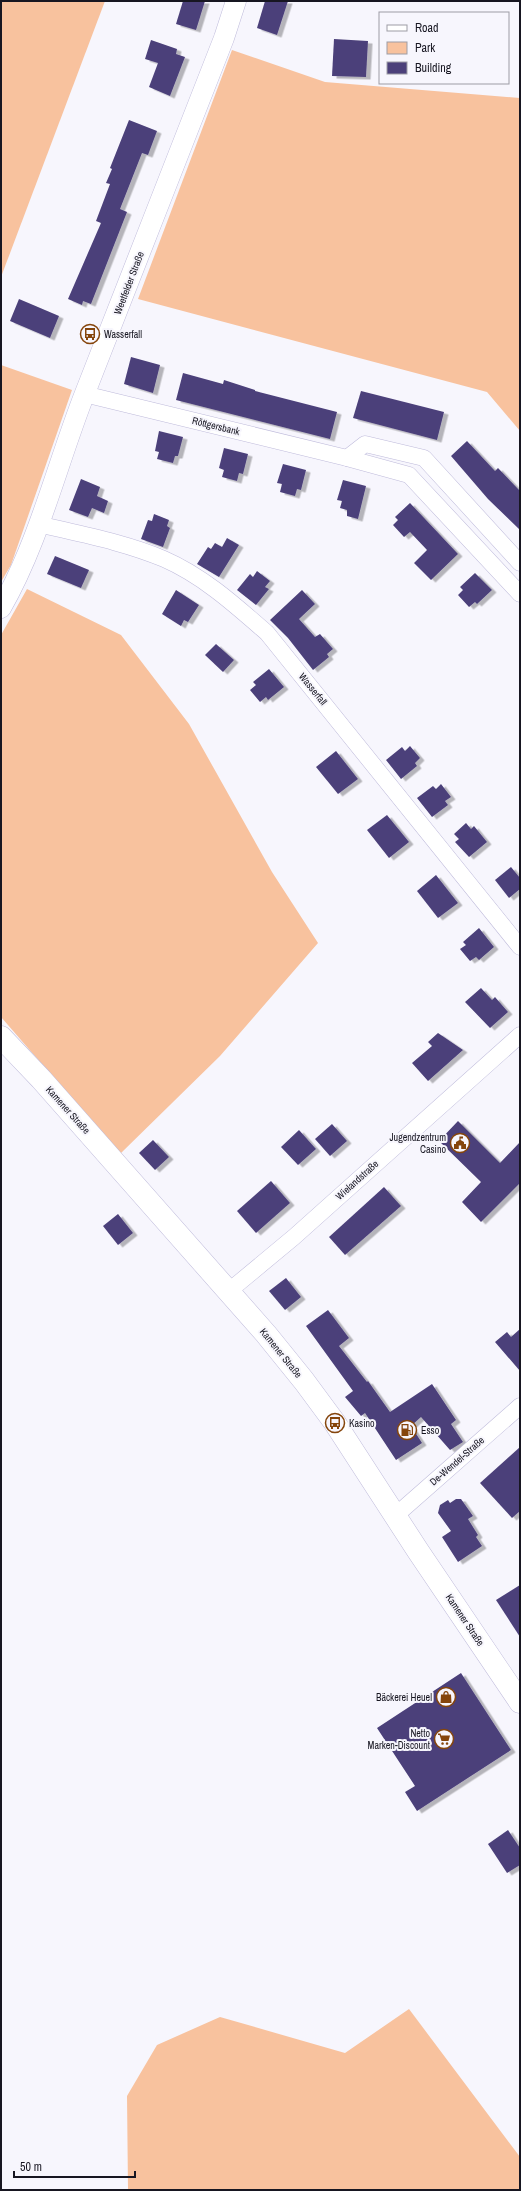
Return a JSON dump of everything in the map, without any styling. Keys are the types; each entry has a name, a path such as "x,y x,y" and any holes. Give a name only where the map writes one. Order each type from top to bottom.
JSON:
{"main road":[{"name":"Kamener Straße","path":"1,1037 41,1079 286,1357 336,1423 395,1516 520,1702"}],"street":[{"name":"Weetfelder Straße","path":"1,608 10,593 38,524 84,394 219,52 236,1"},
{"name":"Röttgersbank","path":"84,394 347,458 409,475 520,594"},
{"path":"347,458 365,444 424,458 520,562"},
{"path":"441,509 458,494"},
{"path":"454,522 470,508"},
{"name":"Wasserfall","path":"38,524 118,543 164,559 192,574 228,598 267,634 520,947"},
{"path":"473,542 489,528"},
{"name":"Wielandstraße","path":"229,1291 294,1237 520,1035"},
{"name":"De-Wendel-Straße","path":"395,1516 520,1406"}],"green space":[{"path":"1,1 105,1 1,277"},
{"path":"232,50 325,82 520,98 520,431 487,392 138,299"},
{"path":"1,365 72,390 11,565 1,582"},
{"path":"27,589 121,635 189,724 272,872 318,943 220,1056 120,1154 1,1017 1,635"},
{"path":"409,2009 520,2157 520,2190 128,2190 127,2096 157,2045 220,2017 345,2053"}],"building":[{"path":"183,1 205,1 196,30 176,24"},
{"path":"265,1 288,1 277,35 257,28"},
{"path":"334,39 368,41 366,77 332,76"},
{"path":"151,40 177,49 176,54 185,57 170,96 149,87 158,63 145,59"},
{"path":"129,120 157,131 148,155 142,153 120,209 127,212 91,304 83,301 82,305 68,299 101,223 96,221 110,184 106,183 112,169 110,168"},
{"path":"19,299 59,316 50,338 10,321"},
{"path":"131,357 160,365 153,393 124,384"},
{"path":"183,373 223,384 224,380 255,391 337,412 330,439 176,400"},
{"path":"361,391 444,412 437,440 353,418"},
{"path":"159,431 183,437 178,456 175,456 173,463 157,459 159,452 155,451"},
{"path":"467,441 495,471 498,468 520,491 520,530 488,499 451,456"},
{"path":"224,448 248,454 243,474 239,473 237,481 222,477 224,470 219,468"},
{"path":"283,464 306,470 301,490 297,489 295,496 280,492 282,484 277,483"},
{"path":"81,479 100,487 97,496 108,501 104,513 92,508 88,517 69,510"},
{"path":"343,480 366,486 358,519 347,516 347,510 340,508 342,501 337,500"},
{"path":"410,503 458,554 431,580 414,563 427,550 410,532 404,537 393,525 398,520 395,517"},
{"path":"154,514 169,520 167,526 170,528 163,547 141,539 148,520 152,521"},
{"path":"227,538 239,545 219,577 197,564 208,547 211,549 215,543 222,547"},
{"path":"55,556 89,570 81,588 47,574"},
{"path":"257,571 270,581 265,587 269,589 256,605 237,590 250,574 253,577"},
{"path":"475,573 492,590 477,604 475,602 469,607 458,595 463,590 460,587"},
{"path":"176,590 199,605 188,622 184,620 181,626 162,614"},
{"path":"302,590 315,604 299,619 315,637 320,634 333,649 327,654 329,657 313,670 288,638 270,620"},
{"path":"216,644 234,660 223,672 205,655"},
{"path":"269,669 284,687 268,700 266,697 260,702 250,690 256,685 253,682"},
{"path":"410,746 420,758 415,763 417,766 401,779 386,760 402,747 405,751"},
{"path":"336,751 358,779 338,794 316,767"},
{"path":"441,784 451,797 445,801 448,805 432,817 417,798 433,786 436,789"},
{"path":"387,815 409,842 389,858 367,830"},
{"path":"466,823 471,829 474,826 487,842 469,857 455,842 459,839 454,834"},
{"path":"511,867 520,878 520,889 509,898 495,880"},
{"path":"436,875 458,903 438,918 417,891"},
{"path":"479,928 494,947 479,960 476,957 470,961 460,949 466,945 463,942"},
{"path":"481,988 492,1000 495,997 508,1012 490,1028 465,1002"},
{"path":"438,1033 463,1050 428,1081 412,1063 432,1046 428,1042"},
{"path":"458,1121 500,1163 520,1142 520,1183 481,1222 462,1202 481,1182 439,1141"},
{"path":"332,1124 347,1141 330,1156 315,1139"},
{"path":"299,1130 316,1149 298,1165 281,1147"},
{"path":"153,1140 169,1157 155,1170 139,1153"},
{"path":"271,1181 290,1203 256,1233 237,1211"},
{"path":"384,1187 401,1206 345,1255 329,1237"},
{"path":"118,1214 133,1233 118,1245 103,1226"},
{"path":"286,1278 301,1297 285,1310 269,1291"},
{"path":"328,1310 349,1338 339,1346 367,1382 368,1381 390,1412 432,1384 456,1420 451,1424 463,1442 450,1450 421,1417 411,1426 422,1443 396,1460 365,1413 361,1416 345,1397 353,1391 306,1326"},
{"path":"520,1329 520,1371 495,1342 507,1332 511,1337"},
{"path":"520,1447 520,1511 512,1518 480,1483"},
{"path":"456,1499 461,1499 473,1516 468,1519 478,1535 476,1537 482,1546 458,1562 442,1537 451,1531 438,1513 440,1505 448,1500 450,1503"},
{"path":"520,1585 520,1637 496,1600"},
{"name":"Netto Marken-Discount","path":"461,1673 511,1750 417,1811 405,1792 415,1786 377,1728"},
{"path":"508,1830 520,1848 520,1865 507,1873 488,1844"}],"place":[{"name":"Wasserfall","path":"90,334"},
{"name":"Jugendzentrum Casino","path":"460,1143"},
{"name":"Kasino","path":"335,1423"},
{"name":"Esso","path":"407,1430"},
{"name":"Bäckerei Heuel","path":"446,1697"},
{"name":"Netto Marken-Discount","path":"444,1739"}]}
